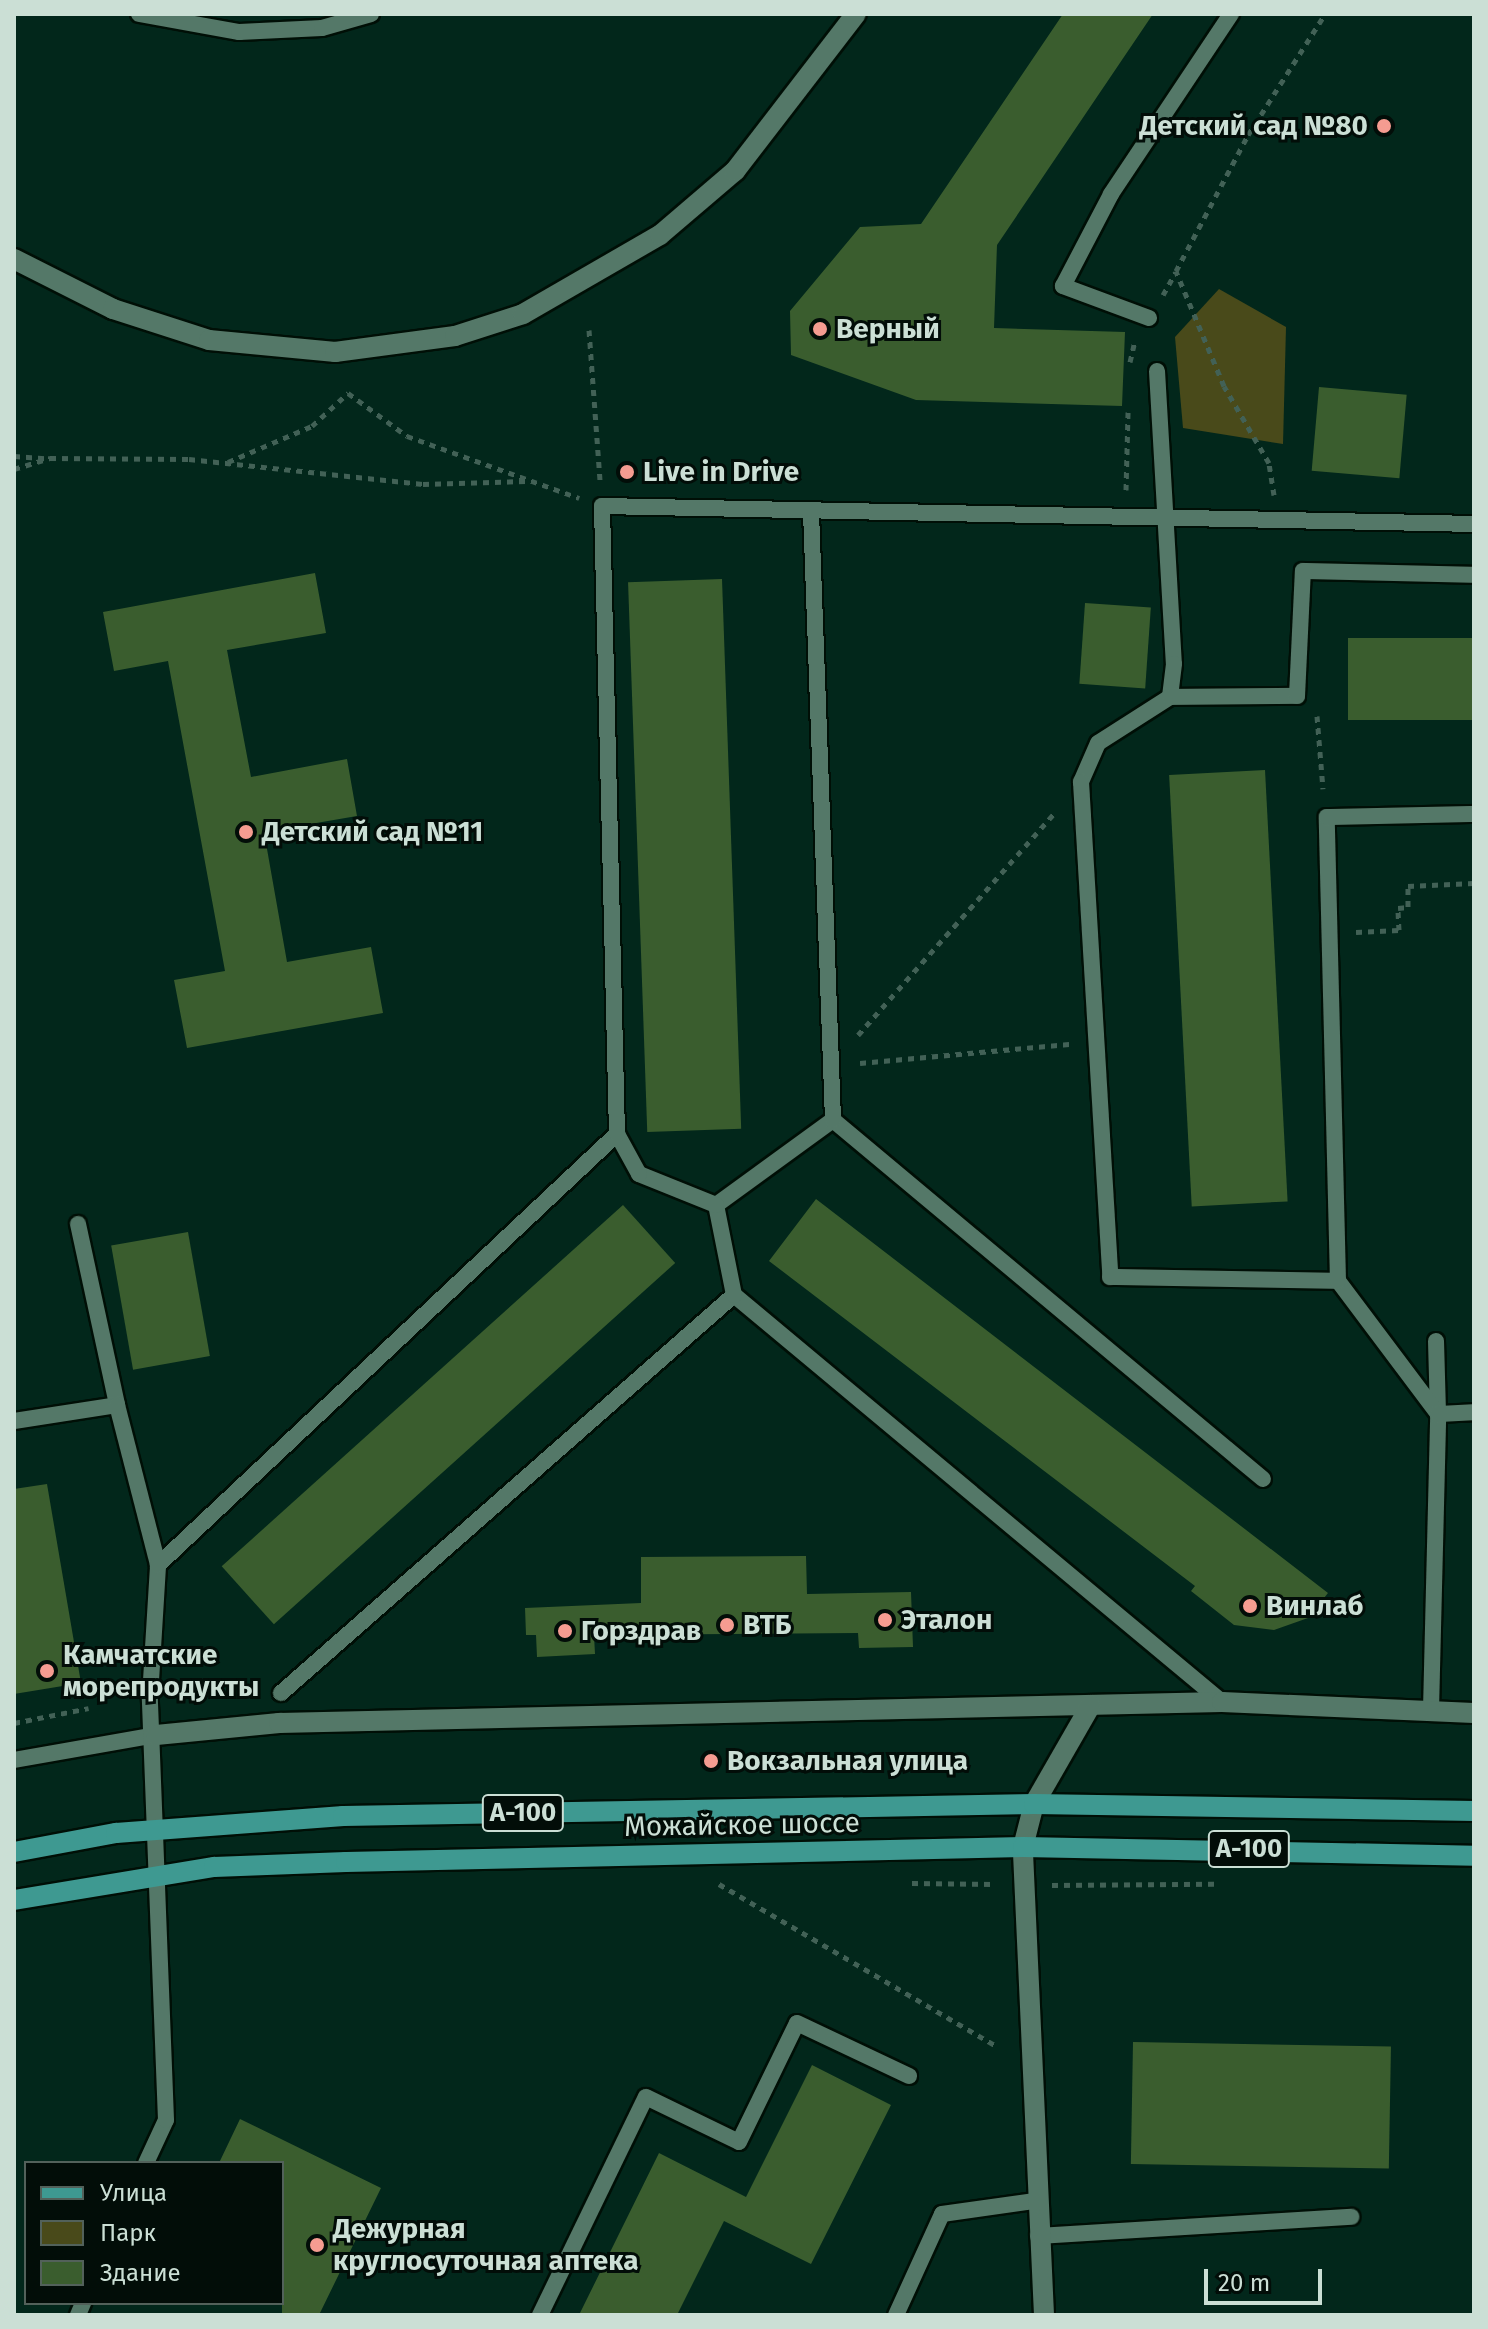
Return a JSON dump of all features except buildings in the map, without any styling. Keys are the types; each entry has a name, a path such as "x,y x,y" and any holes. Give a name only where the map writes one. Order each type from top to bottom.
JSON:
{"main road":[{"name":"Можайское шоссе","path":"14,1852 153,1830 343,1816 1034,1804 1361,1805 1474,1811"},
{"name":"Можайское шоссе","path":"14,1900 155,1875 346,1862 1023,1847 1474,1856"}],"street":[{"path":"14,259 113,309 209,340 281,351 335,352 455,336 523,314 660,235 735,171 856,14"},
{"path":"156,1735 279,1723 1222,1702 1474,1713"},
{"path":"1044,2315 1035,2201 1023,1847 1034,1804 1091,1705"}],"lane":[{"path":"139,14 239,32 322,28 371,14"},
{"path":"1149,318 1063,286 1111,194 1231,14"},
{"path":"1157,371 1174,664 1170,697"},
{"path":"716,1205 639,1174 617,1134 602,506 1166,521 1474,524"},
{"path":"811,511 833,1120 1263,1479"},
{"path":"1338,1281 1110,1277 1081,782 1098,743 1170,697 1297,696 1303,571 1474,575"},
{"path":"1438,1414 1338,1281 1327,817 1474,814"},
{"path":"716,1205 833,1120"},
{"path":"158,1565 617,1134"},
{"path":"716,1205 734,1295 1222,1702"},
{"path":"78,1224 117,1405 158,1565 150,1697 156,1735 153,1830 166,2120 147,2161"},
{"path":"281,1693 734,1295"},
{"path":"1431,1710 1438,1414 1436,1341"},
{"path":"14,1421 117,1405"},
{"path":"1438,1414 1474,1412"},
{"path":"14,1760 156,1735"},
{"path":"540,2315 646,2097 739,2142 797,2023 909,2076"},
{"path":"896,2315 942,2214 1035,2201"},
{"path":"1038,2236 1351,2217"}],"path":[{"path":"1277,523 1269,463 1224,386 1176,271 1248,135 1325,14"},
{"path":"228,462 312,426 348,393 407,436 602,506 589,330"},
{"path":"14,456 228,462 423,484 530,481"},
{"path":"14,469 50,458"},
{"path":"1318,708 1327,817"},
{"path":"831,1066 1081,782"},
{"path":"1328,933 1399,930 1398,908 1408,907 1408,886 1474,883"},
{"path":"831,1066 1096,1041"},
{"path":"14,1723 89,1708"},
{"path":"727,1880 712,1880 996,2046"},
{"path":"897,1883 1221,1884"}],"green space":[{"path":"1219,289 1286,327 1283,444 1183,428 1175,337"}],"place":[{"name":"Детский сад №80","path":"1384,126"},
{"name":"Верный","path":"820,329"},
{"name":"Live in Drive","path":"627,472"},
{"name":"Детский сад №11","path":"246,832"},
{"name":"Винлаб","path":"1250,1606"},
{"name":"Эталон","path":"885,1620"},
{"name":"ВТБ","path":"727,1625"},
{"name":"Горздрав","path":"565,1631"},
{"name":"Камчатские морепродукты","path":"47,1671"},
{"name":"Вокзальная улица","path":"711,1761"},
{"name":"Дежурная круглосуточная аптека","path":"317,2245"}]}
